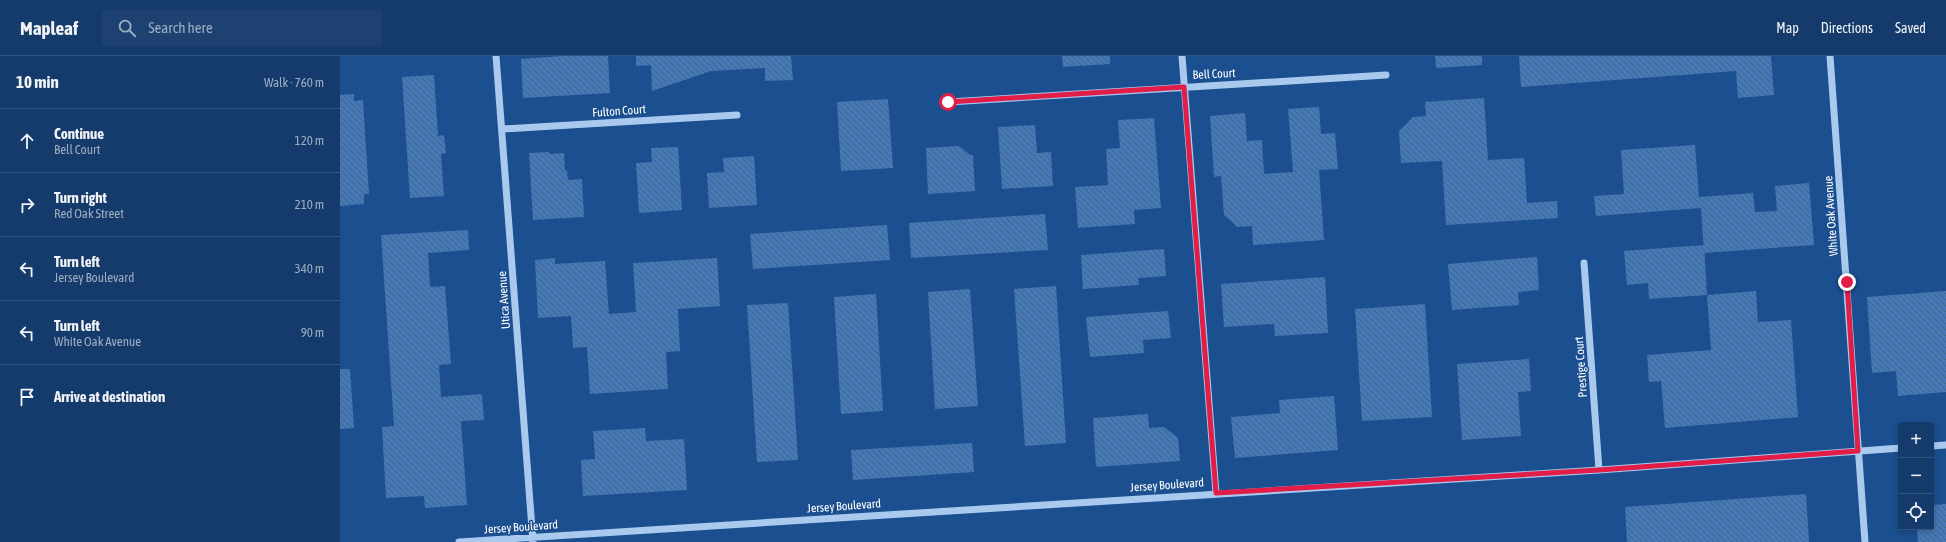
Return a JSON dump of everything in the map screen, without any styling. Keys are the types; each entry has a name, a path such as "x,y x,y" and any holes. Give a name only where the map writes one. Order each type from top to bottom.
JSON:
{"street":[{"name":"Utica Avenue","path":"496,56 503,129 533,540"},
{"path":"1182,56 1216,493"},
{"name":"White Oak Avenue","path":"1830,56 1865,542"},
{"name":"Bell Court","path":"948,102 1386,75"},
{"name":"Fulton Court","path":"503,129 736,115"},
{"name":"Prestige Court","path":"1584,263 1599,470"},
{"path":"1934,446 1946,445"},
{"name":"Jersey Boulevard","path":"459,542 533,540 1216,493 1599,470 1898,448"}],"building":[{"path":"563,56 608,56 610,93 523,98 521,59"},
{"path":"636,56 791,56 793,80 765,81 765,68 711,71 652,91 651,65 636,66"},
{"path":"1062,56 1110,56 1110,64 1063,67"},
{"path":"1435,56 1482,56 1482,65 1436,68"},
{"path":"1519,56 1771,56 1774,95 1738,98 1736,71 1521,87"},
{"path":"434,75 438,136 444,135 446,153 441,154 444,196 410,198 402,77"},
{"path":"354,94 354,101 363,100 369,194 364,194 364,204 340,206 340,95"},
{"path":"1484,98 1488,160 1524,158 1527,203 1557,201 1558,218 1446,225 1442,161 1401,163 1399,131 1413,117 1426,116 1425,102"},
{"path":"888,99 893,168 841,171 837,102"},
{"path":"1319,107 1321,134 1335,133 1338,169 1319,170 1324,240 1253,245 1252,226 1237,227 1224,215 1221,176 1214,177 1210,116 1245,113 1247,141 1262,140 1264,174 1293,172 1288,109"},
{"path":"1154,118 1161,208 1134,210 1135,224 1078,228 1075,187 1108,185 1106,149 1120,148 1118,120"},
{"path":"1035,125 1037,153 1051,152 1053,186 1002,189 998,127"},
{"path":"1695,145 1699,197 1753,193 1755,212 1777,211 1775,186 1809,183 1814,245 1704,253 1701,208 1596,216 1594,196 1624,194 1621,150"},
{"path":"959,146 970,155 973,155 975,191 928,194 926,148"},
{"path":"678,147 682,210 639,213 636,163 652,162 651,148"},
{"path":"549,152 549,154 564,153 565,171 567,170 568,180 582,179 584,217 533,220 529,153"},
{"path":"754,156 757,205 709,208 707,173 724,172 723,158"},
{"path":"1045,214 1048,250 911,258 909,223"},
{"path":"887,225 890,260 753,269 750,234"},
{"path":"468,230 469,250 428,253 430,287 445,286 451,364 439,365 441,397 482,394 484,420 461,421 467,505 425,508 424,496 386,498 382,427 394,426 381,235"},
{"path":"1704,245 1707,295 1649,299 1648,283 1627,285 1624,251"},
{"path":"1164,249 1166,276 1138,278 1139,285 1083,289 1081,255"},
{"path":"1537,257 1539,290 1518,292 1519,305 1452,310 1448,264"},
{"path":"555,258 555,264 605,261 609,314 636,312 633,263 717,258 720,306 678,309 680,351 666,352 668,389 590,394 587,347 573,348 571,316 538,318 535,260"},
{"path":"1325,277 1328,333 1275,336 1274,324 1224,327 1221,284"},
{"path":"1056,286 1066,443 1025,446 1014,289"},
{"path":"970,289 978,406 935,409 928,292"},
{"path":"1756,291 1758,322 1791,320 1798,417 1665,428 1661,381 1649,382 1647,355 1711,350 1707,295"},
{"path":"1946,291 1946,392 1898,396 1896,371 1872,373 1867,297"},
{"path":"876,294 883,411 841,414 834,297"},
{"path":"788,303 798,460 757,462 747,305"},
{"path":"1425,304 1432,417 1362,421 1355,309"},
{"path":"1168,311 1171,338 1143,340 1144,353 1090,357 1086,317"},
{"path":"1529,359 1531,391 1518,392 1521,436 1462,440 1457,364"},
{"path":"340,369 350,369 354,428 340,429"},
{"path":"1334,396 1338,450 1235,458 1231,417 1280,413 1279,400"},
{"path":"1148,414 1149,428 1164,427 1178,438 1180,461 1096,467 1093,418"},
{"path":"645,428 646,441 684,439 687,490 583,496 581,460 595,459 593,431"},
{"path":"972,443 974,472 853,480 851,450"},
{"path":"1806,494 1809,542 1627,542 1625,507"},
{"path":"1946,504 1946,542 1918,542 1917,530 1934,530 1934,505"}],"route":[{"path":"948,102 1184,87 1216,493 1599,470 1858,451 1847,282"}]}
